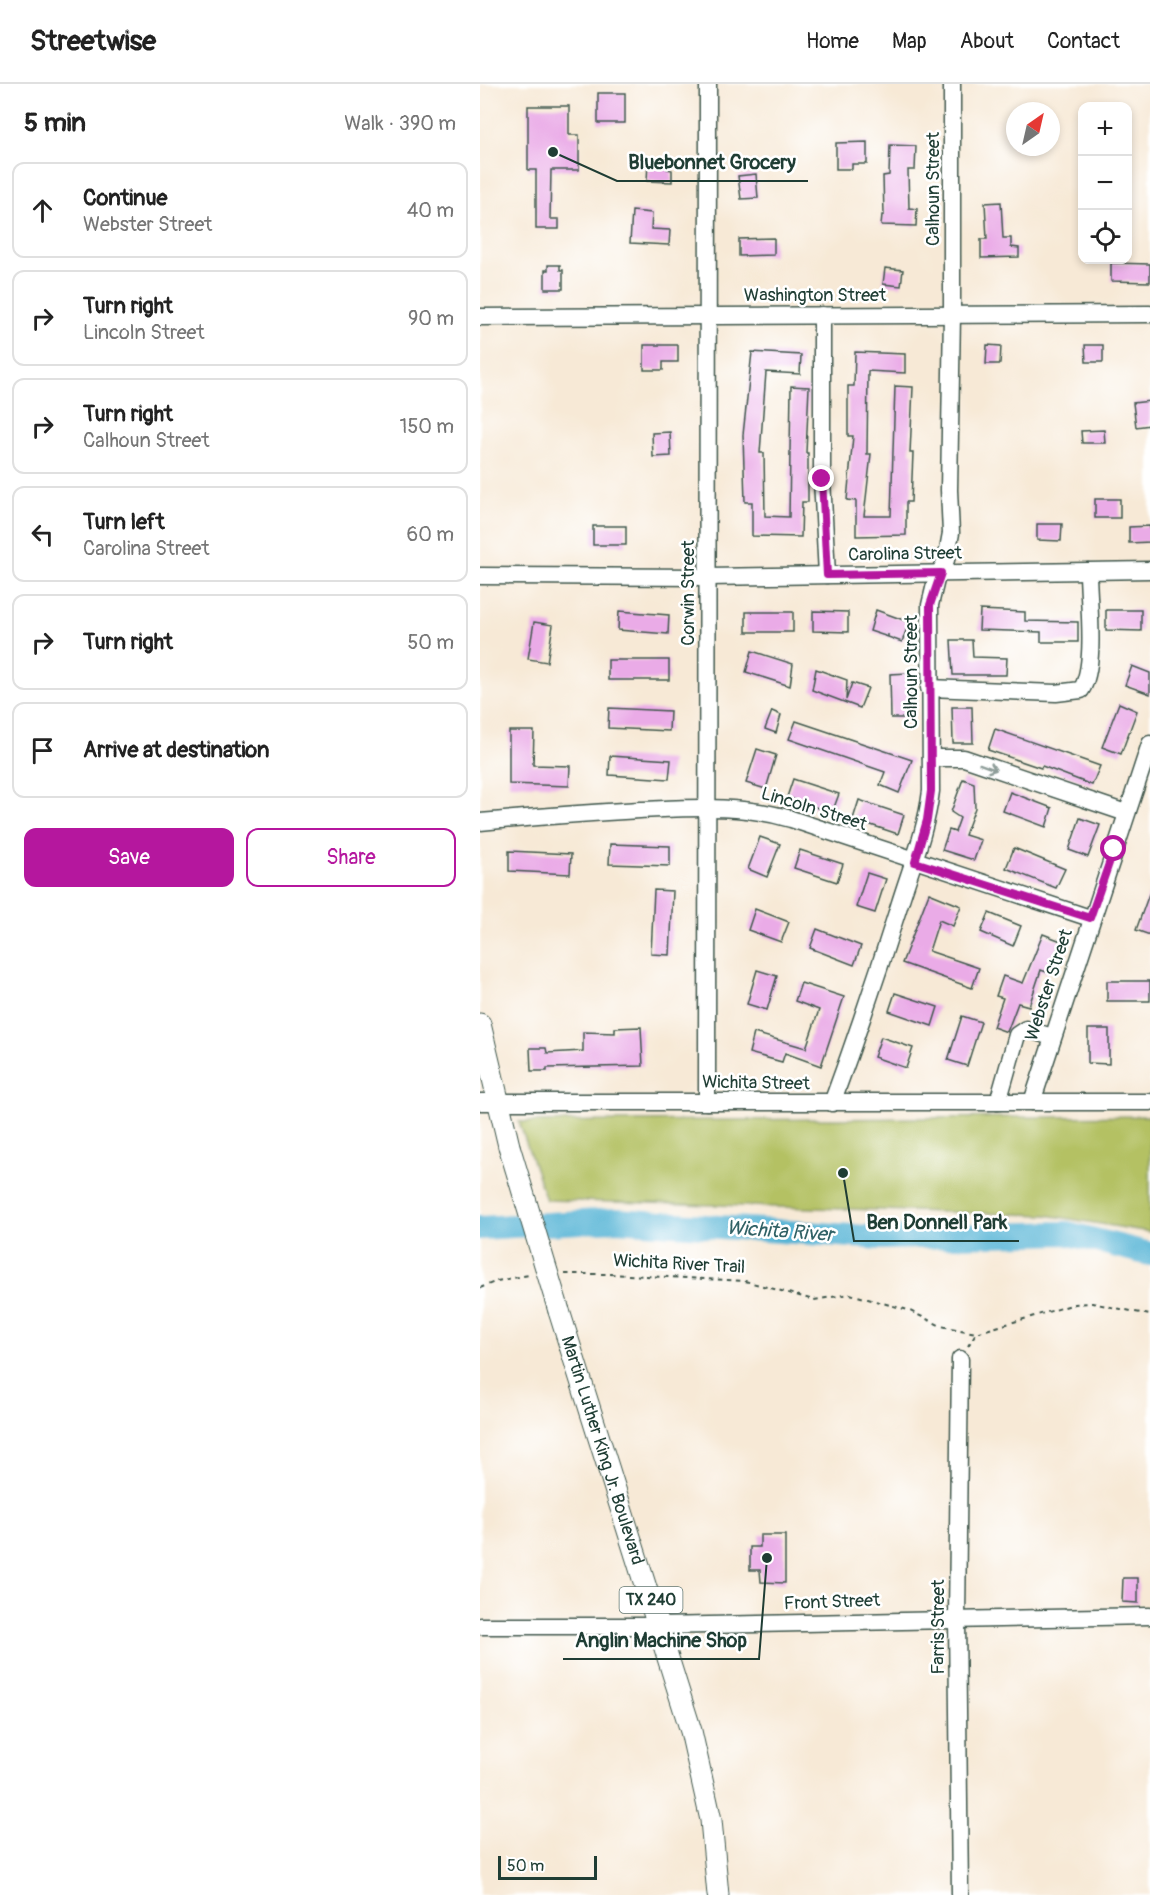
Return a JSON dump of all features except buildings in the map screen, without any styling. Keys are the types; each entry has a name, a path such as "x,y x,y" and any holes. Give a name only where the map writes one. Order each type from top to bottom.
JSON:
{"main road":[{"name":"TX 240","path":"480,1024 489,1102"},
{"name":"Martin Luther King Jr. Boulevard","path":"489,1102 509,1146 691,1731 708,1809 718,1895"}],"street":[{"name":"Corwin Street","path":"707,1102 708,84"},
{"name":"Calhoun Street","path":"832,1103 871,999 927,820 931,758 930,605 948,553 951,533 949,490 952,84"},
{"name":"Washington Street","path":"480,317 1150,314"},
{"path":"822,315 822,479 827,575"},
{"name":"Carolina Street","path":"480,576 708,577 1150,570"},
{"path":"929,688 1056,693 1080,690 1085,684 1089,664 1088,571"},
{"name":"Webster Street","path":"1032,1102 1090,918 1150,744"},
{"path":"931,758 964,758 1126,813"},
{"name":"Lincoln Street","path":"480,822 560,814 707,807 742,809 780,816 1090,918"},
{"path":"998,1102 1017,1035 1026,1029 1052,1037"},
{"name":"Wichita Street","path":"489,1102 1150,1102"},
{"name":"Farris Street","path":"960,1359 957,1619 960,1895"},
{"name":"Front Street","path":"480,1626 659,1626 1150,1616"}],"path":[{"name":"Wichita River Trail","path":"561,1274 745,1281 814,1300 850,1294 908,1310 941,1326 976,1333 1075,1304 1092,1303 1150,1315"},
{"path":"480,1288 496,1281 537,1275"}],"green space":[{"path":"1150,1116 1150,1232 1046,1215 546,1200 519,1122"}],"waterway":[{"name":"Wichita River","path":"480,1228 616,1220 882,1238 1066,1233 1150,1254"}],"place":[{"name":"Bluebonnet Grocery","path":"553,152"},
{"name":"Ben Donnell Park","path":"843,1173"},
{"name":"Anglin Machine Shop","path":"767,1558"}],"route":[{"path":"822,479 827,575 941,573 936,580 930,605 931,791 927,820 915,862 1090,918 1114,849"}]}
